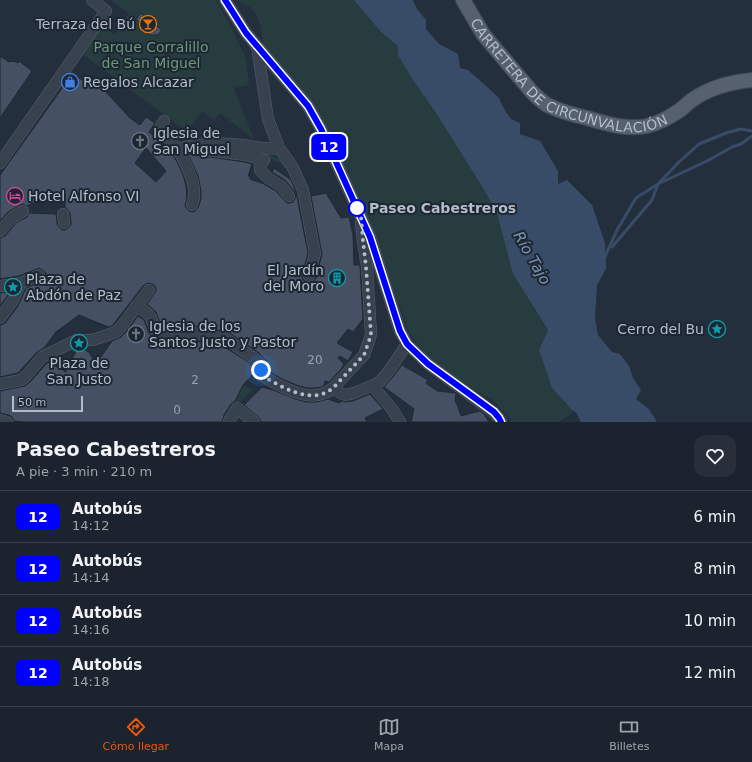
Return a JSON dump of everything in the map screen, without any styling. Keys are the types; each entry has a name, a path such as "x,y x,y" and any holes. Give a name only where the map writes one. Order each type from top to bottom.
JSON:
{"main road":[{"name":"CARRETERA DE CIRCUNVALACIÓN","path":"463,0 483,34 530,91 546,104 582,117 623,127 634,128 647,126 658,123 670,117 692,101 715,89 729,84 752,80"}],"street":[{"path":"0,163 106,10 92,0"},
{"path":"225,0 246,33 308,106 321,129 370,237 400,331 407,344 428,364 494,412 502,422"},
{"path":"257,45 268,119 279,148 292,166 303,190 315,253 309,276"},
{"path":"164,121 160,128 182,148 246,155 264,160 260,166 260,170 268,178 281,186 289,196"},
{"path":"182,148 206,144 224,144 270,149 279,148"},
{"path":"182,148 185,162 192,178 195,194 192,205"},
{"path":"0,231 13,217 23,211"},
{"path":"136,306 147,313 151,318 156,332 163,338 174,340 183,331 226,339 254,358 260,364 262,376 292,392 316,396 328,393 364,355 371,334 361,216"},
{"path":"0,286 21,283 39,276"},
{"path":"0,318 12,302 21,283"},
{"path":"0,384 21,380 42,357 77,340 96,339 117,331 149,290"},
{"path":"333,388 340,394 347,395 373,386 388,372 407,344"},
{"path":"373,386 392,409 400,422"},
{"path":"229,422 237,408 254,422"},
{"path":"0,420 7,422"}],"green space":[{"name":"Parque Corralillo de San Miguel","path":"110,0 216,0 246,59 249,85 234,88 254,139 220,113 214,120 202,111 187,132 81,53 102,26 114,35 129,14"},
{"path":"237,0 354,0 381,32 398,46 413,80 436,113 498,214 513,274 548,330 539,350 552,388 573,411 571,414 560,422 511,422 510,418 492,400 458,381 428,357 409,333 368,218 314,108 263,44 257,15 251,8"},
{"path":"247,150 278,158 287,166 295,178 280,163"},
{"path":"244,385 252,390 243,400 233,405"}],"water":[{"name":"Río Tajo","path":"354,0 413,0 417,9 426,20 426,29 439,44 458,54 460,68 468,70 499,98 511,119 520,123 520,134 540,141 558,171 558,184 567,180 592,205 605,243 606,269 597,285 595,319 598,335 612,352 620,354 629,366 633,378 641,390 636,399 649,409 657,422 581,422 576,412 573,411 552,388 539,350 548,330 513,274 497,213 483,188 398,55 398,46 381,32"}],"building":[{"name":"Terraza del Bú","path":"141,13 162,30 158,35 151,35 144,31 136,19"},
{"path":"0,56 9,62 12,61 18,63 19,61 32,71 0,118"},
{"path":"71,73 87,83 93,78 130,118 140,125 146,117 155,123 149,132 164,149 172,153 178,164 186,186 187,197 185,206 189,211 194,212 198,208 201,199 201,191 198,176 188,154 252,164 248,176 250,176 250,179 264,184 276,191 287,203 293,202 296,195 295,192 285,180 272,172 274,168 291,180 296,192 308,253 302,275 302,278 307,283 311,283 316,278 322,254 311,196 326,193 341,218 349,217 353,235 354,265 360,265 363,319 353,332 348,329 337,343 353,352 348,361 340,356 338,358 344,364 329,382 325,381 322,387 307,388 282,379 270,372 266,361 259,353 228,332 184,324 178,326 172,332 165,330 161,326 156,312 147,304 156,291 154,285 149,283 143,286 112,326 106,326 79,315 56,332 44,348 37,352 18,373 0,377 0,325 6,322 18,306 26,288 45,279 46,273 39,268 19,276 0,279 0,238 5,236 17,222 27,217 29,213 56,214 57,224 62,230 68,228 71,225 71,222 70,213 65,207 65,194 53,194 27,206 23,204 20,205 8,212 0,221 0,175 63,87","holes":["146,148 166,171 156,182 135,163"]},
{"path":"9,292 6,298 0,306 0,293"},
{"path":"138,316 144,320 152,337 159,342 175,347 185,339 223,346 250,363 254,368 255,372 243,385 235,401 231,404 224,415 222,422 25,422 14,421 9,415 0,413 0,391 25,386 48,362 66,372 78,347 89,352 96,364 112,341 121,337"},
{"path":"402,365 428,380 426,383 437,391 456,393 455,402 461,416 480,411 489,422 411,422 414,409 384,387"},
{"path":"262,387 306,402 317,402 328,399 339,403 342,401 353,401 370,394 383,409 365,418 367,422 261,422 258,417 244,405"}],"waterway":[{"path":"604,259 617,230 636,198 658,184 699,144 726,133 741,129 752,131"},
{"path":"612,247 652,200 658,184 709,160 732,147 741,144 752,136"}],"bus line":[{"name":"12","path":"225,0 246,33 308,106 321,129 370,237 400,331 407,344 428,364 494,412 501,422"}],"place":[{"name":"Terraza del Bú","path":"148,24"},
{"name":"Regalos Alcazar","path":"70,82"},
{"name":"Iglesia de San Miguel","path":"140,141"},
{"name":"Hotel Alfonso VI","path":"15,196"},
{"name":"Paseo Cabestreros","path":"357,208"},
{"name":"El Jardín del Moro","path":"337,278"},
{"name":"Plaza de Abdón de Paz","path":"13,287"},
{"name":"Cerro del Bu","path":"717,329"},
{"name":"Iglesia de los Santos Justo y Pastor","path":"136,334"},
{"name":"Plaza de San Justo","path":"79,343"}],"route":[{"path":"261,370 262,376 292,392 316,396 328,393 364,355 371,334 361,216 354,202 357,208"}]}
